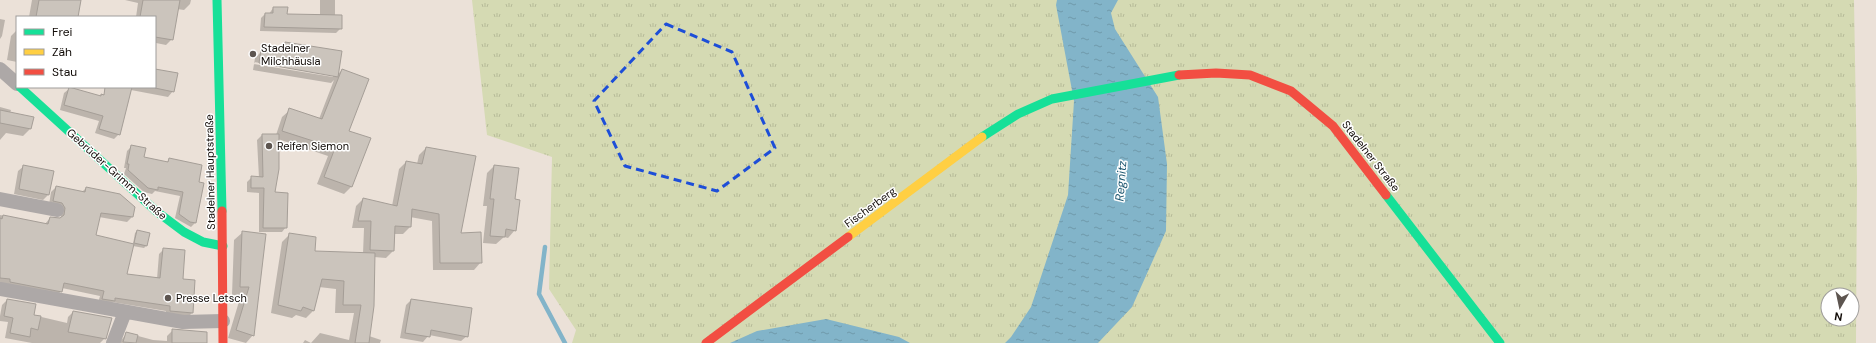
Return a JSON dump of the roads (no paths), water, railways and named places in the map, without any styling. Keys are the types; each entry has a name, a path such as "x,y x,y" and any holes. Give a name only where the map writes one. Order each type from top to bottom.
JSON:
{"main road":[{"name":"Stadelner Hauptstraße","path":"218,0 223,246 223,343"},
{"name":"Stadelner Straße","path":"1052,98 1168,76 1216,73 1250,75 1291,91 1333,126 1500,343"},
{"name":"Gebrüder-Grimm-Straße","path":"21,88 156,211 184,232 203,242 223,246"},
{"name":"Fischerberg","path":"706,343 987,133 1018,114 1052,98"}],"street":[{"path":"0,69 16,83"},
{"path":"0,199 57,210"},
{"path":"0,289 183,322 223,321"},
{"path":"113,343 125,312"}],"water":[{"name":"Regnitz","path":"1057,0 1118,0 1111,13 1115,29 1158,97 1167,164 1166,231 1132,307 1098,343 1005,343 1011,337 1031,307 1068,195 1074,101 1056,5"},
{"path":"826,319 899,337 910,343 730,343 757,331"}],"waterway":[{"path":"545,247 539,294 565,343"}],"place":[{"name":"Stadelner Milchhäusla","path":"253,54"},
{"name":"Reifen Siemon","path":"269,146"},
{"name":"Presse Letsch","path":"168,298"}]}
